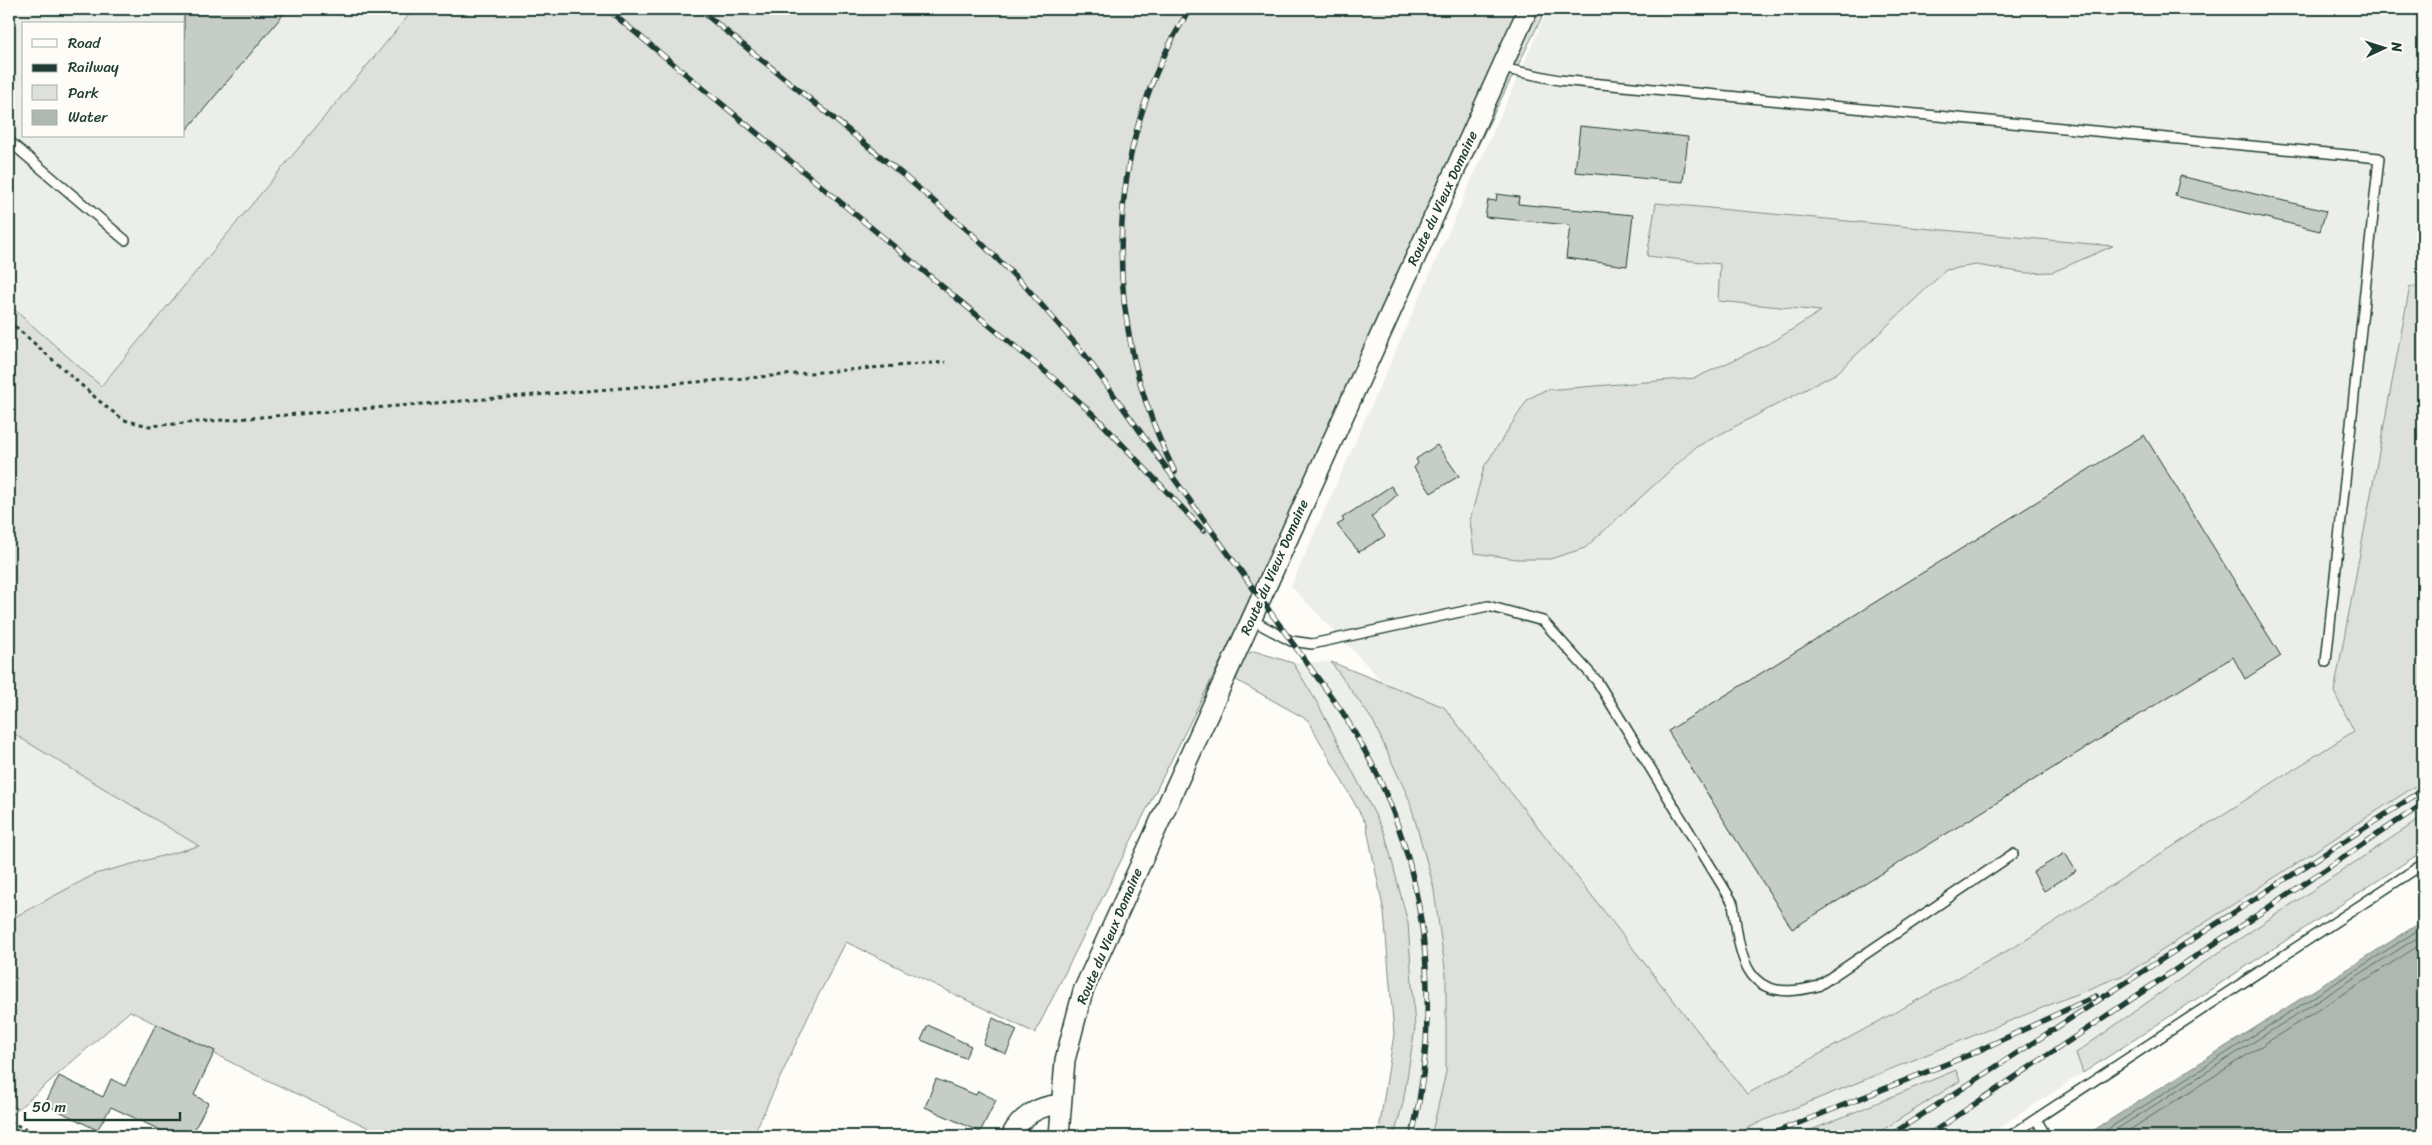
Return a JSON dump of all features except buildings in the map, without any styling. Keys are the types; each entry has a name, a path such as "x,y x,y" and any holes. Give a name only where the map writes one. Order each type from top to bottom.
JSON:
{"street":[{"name":"Route du Vieux Domaine","path":"1059,1136 1065,1060 1083,991 1528,9"},
{"path":"1011,1136 1031,1112 1051,1104 1062,1105"}],"lane":[{"path":"1502,65 1512,70 1559,80 2380,158 2326,662"},
{"path":"9,141 125,240"},
{"path":"1250,619 1291,641 1312,644 1488,606 1543,621 1602,689 1733,903 1738,945 1746,969 1769,989 1796,992 1818,986 2013,854"},
{"path":"2010,1136 2423,864"},
{"path":"2036,1119 2046,1136"}],"path":[{"path":"9,322 105,406 124,420 149,426 946,362"},
{"path":"9,1122 42,1136"}],"shaded area":[{"path":"9,9 414,9 100,386 9,305"},
{"path":"1548,9 2423,9 2423,288 2410,286 2334,692 2354,731 2021,943 1746,1094 1444,707 1387,686 1291,586"},
{"path":"1331,662 1373,721 1409,799 1433,884 1446,975 1446,1072 1431,1136 1386,1136 1409,985 1367,806 1286,663"},
{"path":"9,731 199,846 95,874 9,920"},
{"path":"2423,745 2423,851 1986,1136 1720,1136"}],"green space":[{"path":"414,9 1546,9 1035,1033 846,942 816,1000 753,1136 386,1136 250,1072 130,1011 9,1117 9,920 95,874 199,846 9,731 9,305 101,386"},
{"path":"1656,203 2113,246 2053,272 2026,273 1976,265 1946,270 1837,373 1696,447 1585,548 1550,559 1517,559 1474,553 1470,520 1484,467 1528,399 1545,390 1695,378 1774,341 1821,311 1718,301 1720,264 1647,256"},
{"path":"2410,286 2423,288 2423,781 2126,974 1765,1120 1732,1136 1431,1136 1446,1072 1446,975 1433,884 1409,799 1373,721 1331,662 1444,707 1747,1094 2021,943 2354,731 2334,692"},
{"path":"1254,651 1293,663 1318,704 1385,834 1408,923 1415,1028 1403,1103 1394,1136 1378,1136 1394,1034 1384,912 1366,824 1308,720 1236,680 1245,655"},
{"path":"2423,817 2423,851 2083,1073 2076,1053 2200,965"},
{"path":"1956,1070 1960,1081 1873,1136 1797,1136"}],"water":[{"path":"2423,921 2423,1136 2094,1136 2091,1132"}],"railway":[{"path":"607,9 1059,383 1098,419 1204,531"},
{"path":"699,9 902,174 972,234 1026,287 1085,355 1343,713 1366,752 1396,819 1409,863 1419,908 1425,953 1426,1045 1421,1091 1412,1136"},
{"path":"1175,472 1151,416 1134,358 1124,298 1121,238 1127,178 1140,119 1161,63 1190,9"},
{"path":"1889,1136 2423,790"},
{"path":"1927,1136 2423,804"},
{"path":"1766,1136 1969,1055 2096,996"}]}
